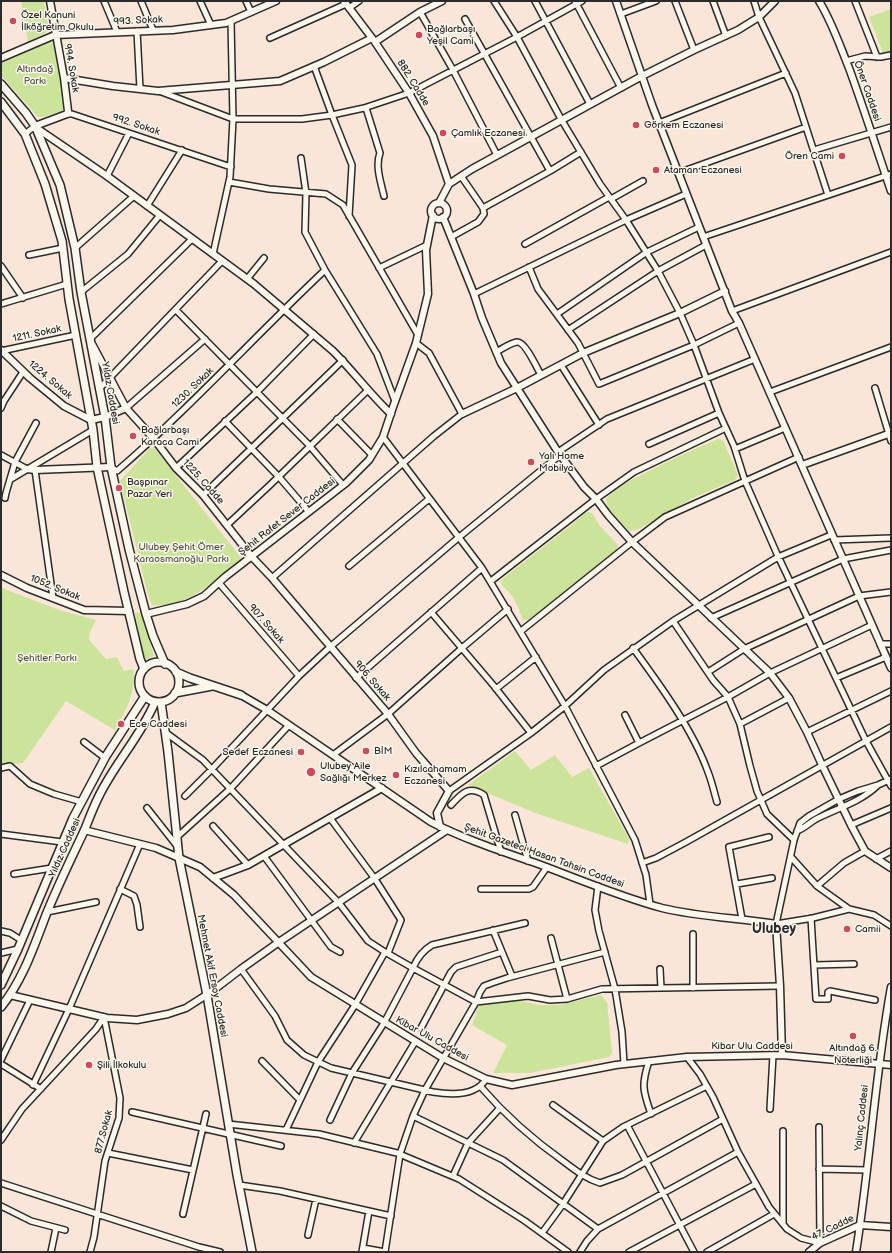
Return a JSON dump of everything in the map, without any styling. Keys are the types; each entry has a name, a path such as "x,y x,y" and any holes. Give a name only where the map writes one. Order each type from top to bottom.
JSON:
{"main road":[{"name":"Yıldız Caddesi","path":"1,84 35,126 60,185 74,248 105,417 111,467 129,549 146,614 153,636 165,664"},
{"path":"2,106 25,134 45,184 62,248 93,430 97,467 140,659 144,669"},
{"path":"154,663 165,664 176,672 179,683 175,693 167,701 158,702 145,696 140,686 141,674 144,669 154,663"},
{"name":"Şehit Gazeteci Hasan Tahsin Caddesi","path":"176,672 241,695"},
{"name":"Şehit Gazeteci Hasan Tahsin Caddesi","path":"175,693 214,686"},
{"name":"Yıldız Caddesi","path":"1,985 22,940 62,842 105,758 145,696"},
{"name":"Yıldız Caddesi","path":"1,1007 10,995 34,948 47,912 67,865 98,798 109,778 158,702"},
{"name":"Mehmet Akif Ersoy Caddesi","path":"158,702 166,732 179,858 207,995 228,1124 252,1252"}],"street":[{"name":"994. Sokak","path":"50,1 55,36 64,78 67,114"},
{"path":"104,1 117,32"},
{"path":"141,1 153,30"},
{"path":"200,1 211,25"},
{"path":"246,1 251,12"},
{"name":"993. Sokak","path":"1,58 55,36 153,30 226,23 276,1"},
{"path":"270,38 346,4 359,1"},
{"path":"64,78 158,91 280,81 374,40 420,12 442,1"},
{"path":"494,1 516,37 561,119 658,271 680,313 694,345 719,413 735,449 745,481 778,557 866,741 889,779 891,786"},
{"path":"535,1 590,104"},
{"path":"158,91 233,119 302,119 366,108 409,93 545,22 576,2 582,1"},
{"path":"616,1 678,173 732,311 739,323 799,457 891,668"},
{"path":"621,14 656,1"},
{"path":"674,1 694,50"},
{"path":"713,1 726,36"},
{"path":"754,1 759,17 795,93 828,195"},
{"path":"443,217 440,218 433,215 432,207 439,203 449,184 461,176 561,119 642,76 738,30 759,17 775,1"},
{"name":"Öner Caddesi","path":"819,1 826,12 846,60 861,100 871,133 889,175 891,190"},
{"path":"855,1 876,57"},
{"path":"576,2 621,88"},
{"name":"882. Cadde","path":"346,4 374,40 409,93 434,136 449,184"},
{"path":"420,12 453,70 497,155"},
{"path":"465,19 550,171"},
{"path":"213,254 229,182 233,119 231,21"},
{"path":"137,31 140,89"},
{"path":"846,60 864,56 881,57 891,55"},
{"path":"314,66 352,165 349,216"},
{"path":"659,122 786,73"},
{"path":"366,108 380,153 378,163 384,196"},
{"path":"25,134 35,126 67,114"},
{"name":"992. Sokak","path":"67,114 72,114 230,167"},
{"path":"35,126 107,176 247,279 343,360 368,390 391,414"},
{"path":"678,173 806,127"},
{"path":"814,150 891,127"},
{"path":"107,176 129,133"},
{"path":"147,206 182,150"},
{"path":"483,208 581,152"},
{"path":"302,158 306,192 305,232 325,270 377,354 395,401"},
{"path":"703,237 889,175"},
{"path":"451,237 481,219 484,214 483,208 461,176"},
{"path":"525,244 644,181"},
{"path":"229,182 269,189 326,194 343,205 418,335"},
{"path":"474,294 626,220 686,194"},
{"path":"74,248 134,196"},
{"path":"439,203 442,203 447,208 446,215 443,217"},
{"path":"81,292 128,254 160,215"},
{"name":"Şehit Rafet Sever Caddesi","path":"146,614 187,604 204,596 343,485 372,455 383,437 416,343 428,294 427,245 433,215"},
{"path":"443,217 501,363 559,454 584,487 632,542 770,673 789,698 865,851 891,868"},
{"path":"556,314 646,252 699,227"},
{"path":"90,339 192,239"},
{"path":"379,268 427,245"},
{"path":"568,330 658,271 706,245"},
{"path":"29,255 62,248"},
{"path":"732,311 891,252"},
{"path":"247,279 264,258"},
{"path":"99,389 222,261"},
{"path":"1,266 23,298"},
{"path":"529,267 538,289 578,343 599,384 694,345 739,323"},
{"name":"1230. Sokak","path":"111,467 117,471 154,439 325,270"},
{"path":"1,304 67,284"},
{"path":"272,578 434,436 462,414 517,388 583,353 680,313 725,292"},
{"path":"176,310 231,364 310,446 343,485"},
{"path":"176,468 257,392 314,334"},
{"name":"1211. Sokak","path":"1,351 76,335"},
{"name":"1225. Cadde","path":"90,339 126,408 154,439 176,468 203,496 252,557"},
{"path":"91,420 105,417 126,408 205,339"},
{"path":"496,352 516,342 520,343 525,347 541,375"},
{"path":"416,343 429,353 462,414"},
{"path":"770,392 891,347"},
{"name":"1224. Sokak","path":"1,351 23,372 64,406 91,420"},
{"path":"185,796 299,676 330,647 559,454 607,419 755,359"},
{"path":"203,496 343,360"},
{"path":"561,365 599,425"},
{"path":"1,408 23,372"},
{"path":"875,388 891,441"},
{"path":"227,525 279,477 368,390"},
{"path":"649,444 719,413"},
{"path":"337,420 372,455"},
{"path":"225,421 279,477 309,512"},
{"path":"6,498 6,493 15,462 36,423"},
{"path":"491,581 634,472 726,428"},
{"path":"735,449 786,428"},
{"path":"11,479 93,430"},
{"path":"802,465 890,434"},
{"path":"383,437 491,581 565,706 635,840 646,875 650,904"},
{"path":"1,455 27,469 35,470 111,467"},
{"path":"521,631 665,517 799,457"},
{"path":"35,470 53,598"},
{"path":"349,566 429,499"},
{"path":"440,826 437,813 449,791 531,733 565,706 604,670 633,648 697,605 778,557 833,537 891,538"},
{"path":"711,618 843,558 891,550"},
{"name":"906. Sokak","path":"252,557 272,578 388,714 416,753 449,791"},
{"path":"356,678 482,568"},
{"name":"1052. Sokak","path":"1,575 27,588 84,610 129,611"},
{"name":"907. Sokak","path":"219,583 299,676"},
{"path":"708,672 744,649 859,596 891,592"},
{"path":"333,755 388,714 508,609"},
{"path":"431,612 531,733"},
{"path":"673,621 713,680 728,698 740,724 750,766 767,814 794,840"},
{"path":"596,766 728,698 770,673 872,625"},
{"path":"880,644 891,644"},
{"path":"633,648 650,671 682,721 697,748 708,772 717,802"},
{"path":"496,689 536,657"},
{"path":"836,678 886,657"},
{"path":"807,732 891,691"},
{"name":"Şehit Gazeteci Hasan Tahsin Caddesi","path":"241,695 267,710 447,830 501,852 662,908 776,924"},
{"path":"740,724 789,698"},
{"path":"625,715 639,743"},
{"path":"177,837 231,788 289,725"},
{"path":"642,863 656,858 891,727"},
{"path":"166,732 203,760 231,788 338,903 368,941 413,968 476,1002 528,996 550,1000 567,999 602,989 780,986"},
{"path":"84,742 105,758"},
{"path":"1,768 10,766 30,784 54,794 82,802"},
{"path":"797,831 866,794 889,779"},
{"path":"782,1055 776,924 797,831 800,823 804,819 839,799 878,785"},
{"path":"213,878 248,865 382,788"},
{"path":"451,805 463,793 468,791 478,791 484,795 501,852"},
{"path":"147,808 178,846"},
{"path":"851,825 891,808"},
{"path":"515,815 528,861"},
{"path":"286,1130 318,1062 355,1005 386,952 401,920 375,879 330,818"},
{"path":"213,826 248,865"},
{"name":"Kibar Ulu Caddesi","path":"84,830 156,848 200,867 234,895 311,977 415,1042 443,1058 486,1079 512,1084 624,1064 687,1057 782,1055 891,1065"},
{"path":"10,995 104,1017 136,1020 168,1014 186,1008 207,995 279,942 447,830"},
{"path":"1,834 62,842"},
{"path":"742,919 729,847 769,837"},
{"path":"33,1084 69,1009 140,844"},
{"path":"817,886 844,864 865,851"},
{"path":"876,859 891,851"},
{"path":"264,856 331,946 340,952"},
{"path":"792,857 817,886 850,909 874,915 891,926"},
{"path":"14,874 52,868"},
{"path":"481,889 529,889 533,887 547,868"},
{"path":"736,884 772,878"},
{"path":"598,886 595,910 615,989 622,1032 624,1064"},
{"path":"120,889 134,896 137,905 140,927"},
{"path":"47,912 96,902"},
{"path":"776,924 850,909"},
{"path":"811,918 816,999 828,999 828,992 830,991 875,1000"},
{"path":"330,1120 352,1073 384,1023 417,958 423,950 432,945 525,923"},
{"path":"493,930 512,976"},
{"path":"1,931 10,933 22,940"},
{"path":"693,934 693,988"},
{"path":"551,938 567,999"},
{"path":"1,953 18,949"},
{"path":"421,1028 451,972 456,967 502,952"},
{"path":"369,1211 362,1250 385,1252 400,1154 413,1116 425,1090 484,986 512,976 605,952"},
{"path":"814,965 854,964"},
{"path":"241,969 275,1016 287,1040 304,1055 331,1068 433,1092 450,1094 465,1092 480,1086 486,1079"},
{"path":"660,969 661,988"},
{"name":"Yalınç Caddesi","path":"856,1252 878,1064 891,987"},
{"path":"1,1060 30,1000"},
{"path":"1,1140 22,1109 96,1029 104,1017"},
{"name":"877.Sokak","path":"90,1252 98,1214 106,1161 119,1118 120,1098 104,1017"},
{"path":"354,1143 415,1042"},
{"path":"770,1109 773,1055"},
{"path":"687,1057 707,1086 738,1152 774,1214 787,1229 801,1238 820,1243 819,1127"},
{"path":"262,1061 300,1100"},
{"path":"648,1061 644,1077 644,1093 651,1114"},
{"path":"1,1064 41,1089"},
{"path":"480,1086 499,1109 534,1140 581,1175 600,1183 622,1175 723,1119"},
{"path":"542,1233 563,1204 603,1141 627,1125 707,1086"},
{"path":"553,1105 603,1141"},
{"path":"453,1176 468,1143 499,1109"},
{"path":"132,1112 281,1146"},
{"path":"183,1214 206,1114"},
{"path":"413,1116 503,1160 598,1229"},
{"path":"228,1124 319,1134 400,1154 453,1176 487,1196 568,1252"},
{"path":"627,1125 694,1252"},
{"path":"783,1131 783,1224"},
{"path":"580,1252 587,1241 598,1229 738,1152"},
{"path":"108,1153 193,1170"},
{"path":"819,1169 866,1170"},
{"path":"1,1183 199,1247 220,1252"},
{"path":"629,1252 756,1184"},
{"path":"239,1185 280,1191 391,1216"},
{"path":"308,1235 316,1199"},
{"path":"1,1206 31,1221 65,1230"},
{"path":"707,1252 774,1214"},
{"name":"47. Cadde","path":"809,1252 820,1243 860,1225 891,1227"},
{"path":"51,1252 56,1228"}],"green space":[{"name":"Altındağ Parkı","path":"21,1 44,1 49,31 28,42"},
{"path":"891,9 891,53 884,55 869,17"},
{"name":"Altındağ Parkı","path":"49,41 53,42 56,50 65,105 63,111 38,117 1,75 1,63"},
{"path":"718,439 723,440 738,475 735,480 693,498 637,530 629,531 608,508 606,499 636,477"},
{"name":"Ulubey Şehit Ömer Karaosmanoğlu Parkı","path":"150,448 155,449 242,559 227,572 195,594 179,602 161,605 152,605 147,591 120,481"},
{"path":"588,512 592,513 600,526 618,545 616,553 537,614 528,620 523,620 513,597 501,584 502,579"},
{"name":"Şehitler Parkı","path":"1,587 59,610 96,620 90,632 89,640 106,659 117,657 124,671 133,669 134,678 130,701 115,730 66,701 23,763 1,765"},
{"path":"141,612 154,656 144,660 135,613"},
{"path":"515,751 531,770 555,755 572,777 589,768 629,839 628,844 538,814 468,785"},
{"path":"601,995 607,1002 612,1053 609,1057 530,1073 493,1073 507,1045 472,1025 479,1005 515,1000 540,1005 559,1005"}],"place":[{"name":"Özel Kanuni İlköğretim Okulu","path":"13,21"},
{"name":"Bağlarbaşı Yeşil Cami","path":"419,35"},
{"name":"Görkem Eczanesi","path":"636,125"},
{"name":"Çamlık Eczanesi","path":"443,133"},
{"name":"Ören Cami","path":"842,156"},
{"name":"Ataman Eczanesi","path":"656,170"},
{"name":"Bağlarbaşı Karaca Cami","path":"133,436"},
{"name":"Yalı Home Mobilya","path":"531,462"},
{"name":"Başpınar Pazar Yeri","path":"119,488"},
{"name":"Ece Caddesi","path":"121,724"},
{"name":"BİM","path":"366,751"},
{"name":"Sedef Eczanesi","path":"301,752"},
{"name":"Ulubey Aile Sağlığı Merkez","path":"311,772"},
{"name":"Kızılcahamam Eczanesi","path":"396,775"},
{"name":"Camii","path":"847,929"},
{"name":"Altındağ 6. Noterliği","path":"853,1036"},
{"name":"Şili İlkokulu","path":"89,1065"}],"district":[{"name":"Ulubey","path":"774,929"}]}
